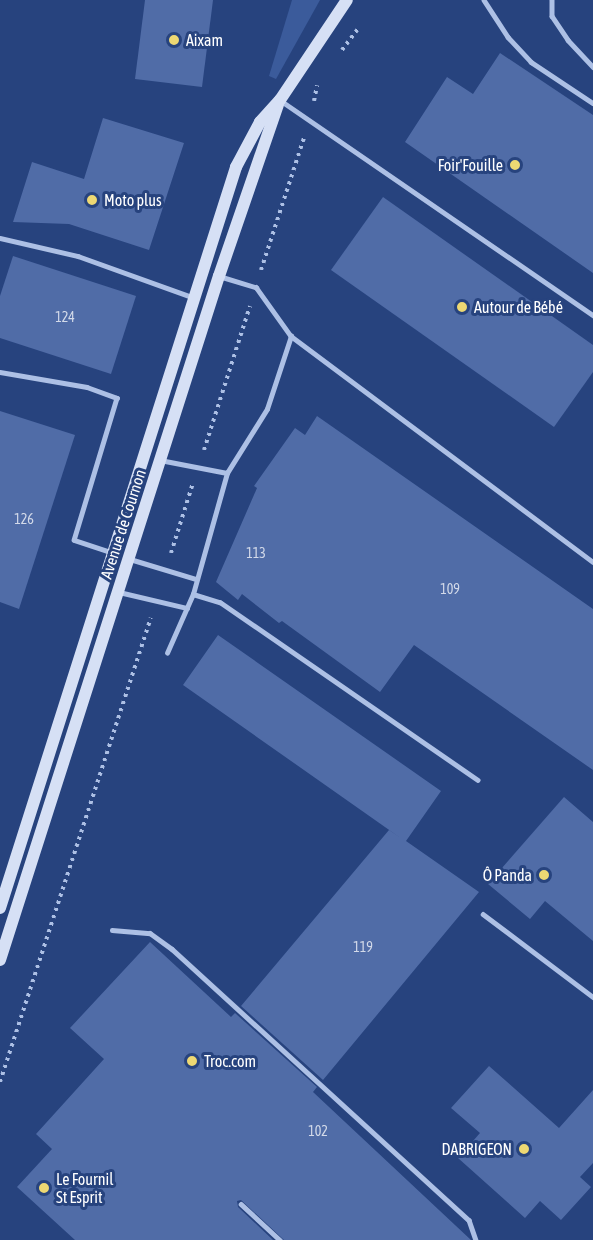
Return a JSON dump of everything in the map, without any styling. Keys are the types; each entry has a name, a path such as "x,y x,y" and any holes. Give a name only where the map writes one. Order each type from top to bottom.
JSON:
{"main road":[{"name":"Avenue de Cournon","path":"0,908 236,167 260,122 280,100 347,0"},
{"name":"Avenue de Cournon","path":"0,960 219,276 280,100"}],"lane":[{"path":"484,0 508,37 531,63 593,103"},
{"path":"552,0 552,15 568,40 593,67"},
{"path":"280,100 593,315"},
{"path":"0,238 78,256 195,298"},
{"path":"219,276 256,287 291,336 593,562"},
{"path":"167,653 193,594 227,473 267,410 291,336"},
{"path":"0,372 87,387 117,398 74,540 114,553"},
{"path":"160,460 227,473"},
{"path":"130,559 196,579"},
{"path":"119,592 187,609"},
{"path":"193,594 220,602 478,780"},
{"path":"483,914 593,997"},
{"path":"112,930 150,933 172,949 469,1220 476,1240"},
{"path":"241,1204 280,1240"}],"shaded area":[{"path":"292,0 320,0 276,79 269,76"}],"building":[{"name":"Aixam","path":"145,0 213,0 202,87 135,79"},
{"name":"Foir'Fouille","path":"500,53 593,115 593,273 405,142 447,77 473,94"},
{"name":"Moto plus","path":"103,118 184,143 149,250 69,224 13,222 32,162 84,179"},
{"name":"Autour de Bébé","path":"383,197 593,345 593,372 554,427 331,270"},
{"path":"13,256 136,296 111,374 0,338 0,296"},
{"path":"0,411 75,435 19,609 0,602"},
{"path":"317,416 593,609 593,770 414,645 380,692 282,621 279,623 242,594 238,600 216,582 257,488 254,486 295,428 305,435"},
{"path":"218,635 441,791 406,841 479,892 323,1080 241,1006 389,830 402,839 183,685"},
{"name":"Ô Panda","path":"564,797 593,822 593,941 545,901 530,919 488,884"},
{"path":"150,942 231,1017 235,1013 317,1087 313,1092 471,1240 284,1240 241,1200 237,1201 238,1207 273,1240 75,1240 17,1187 52,1149 36,1134 104,1059 70,1028"},
{"path":"489,1066 559,1128 593,1090 593,1163 580,1177 591,1187 561,1220 540,1201 525,1218 458,1158 480,1133 451,1108"}],"place":[{"name":"Aixam","path":"174,40"},
{"name":"Foir'Fouille","path":"515,165"},
{"name":"Moto plus","path":"92,200"},
{"name":"Autour de Bébé","path":"462,307"},
{"name":"Ô Panda","path":"544,875"},
{"name":"Troc.com","path":"192,1061"},
{"name":"DABRIGEON","path":"524,1149"},
{"name":"Le Fournil St Esprit","path":"44,1188"}]}
